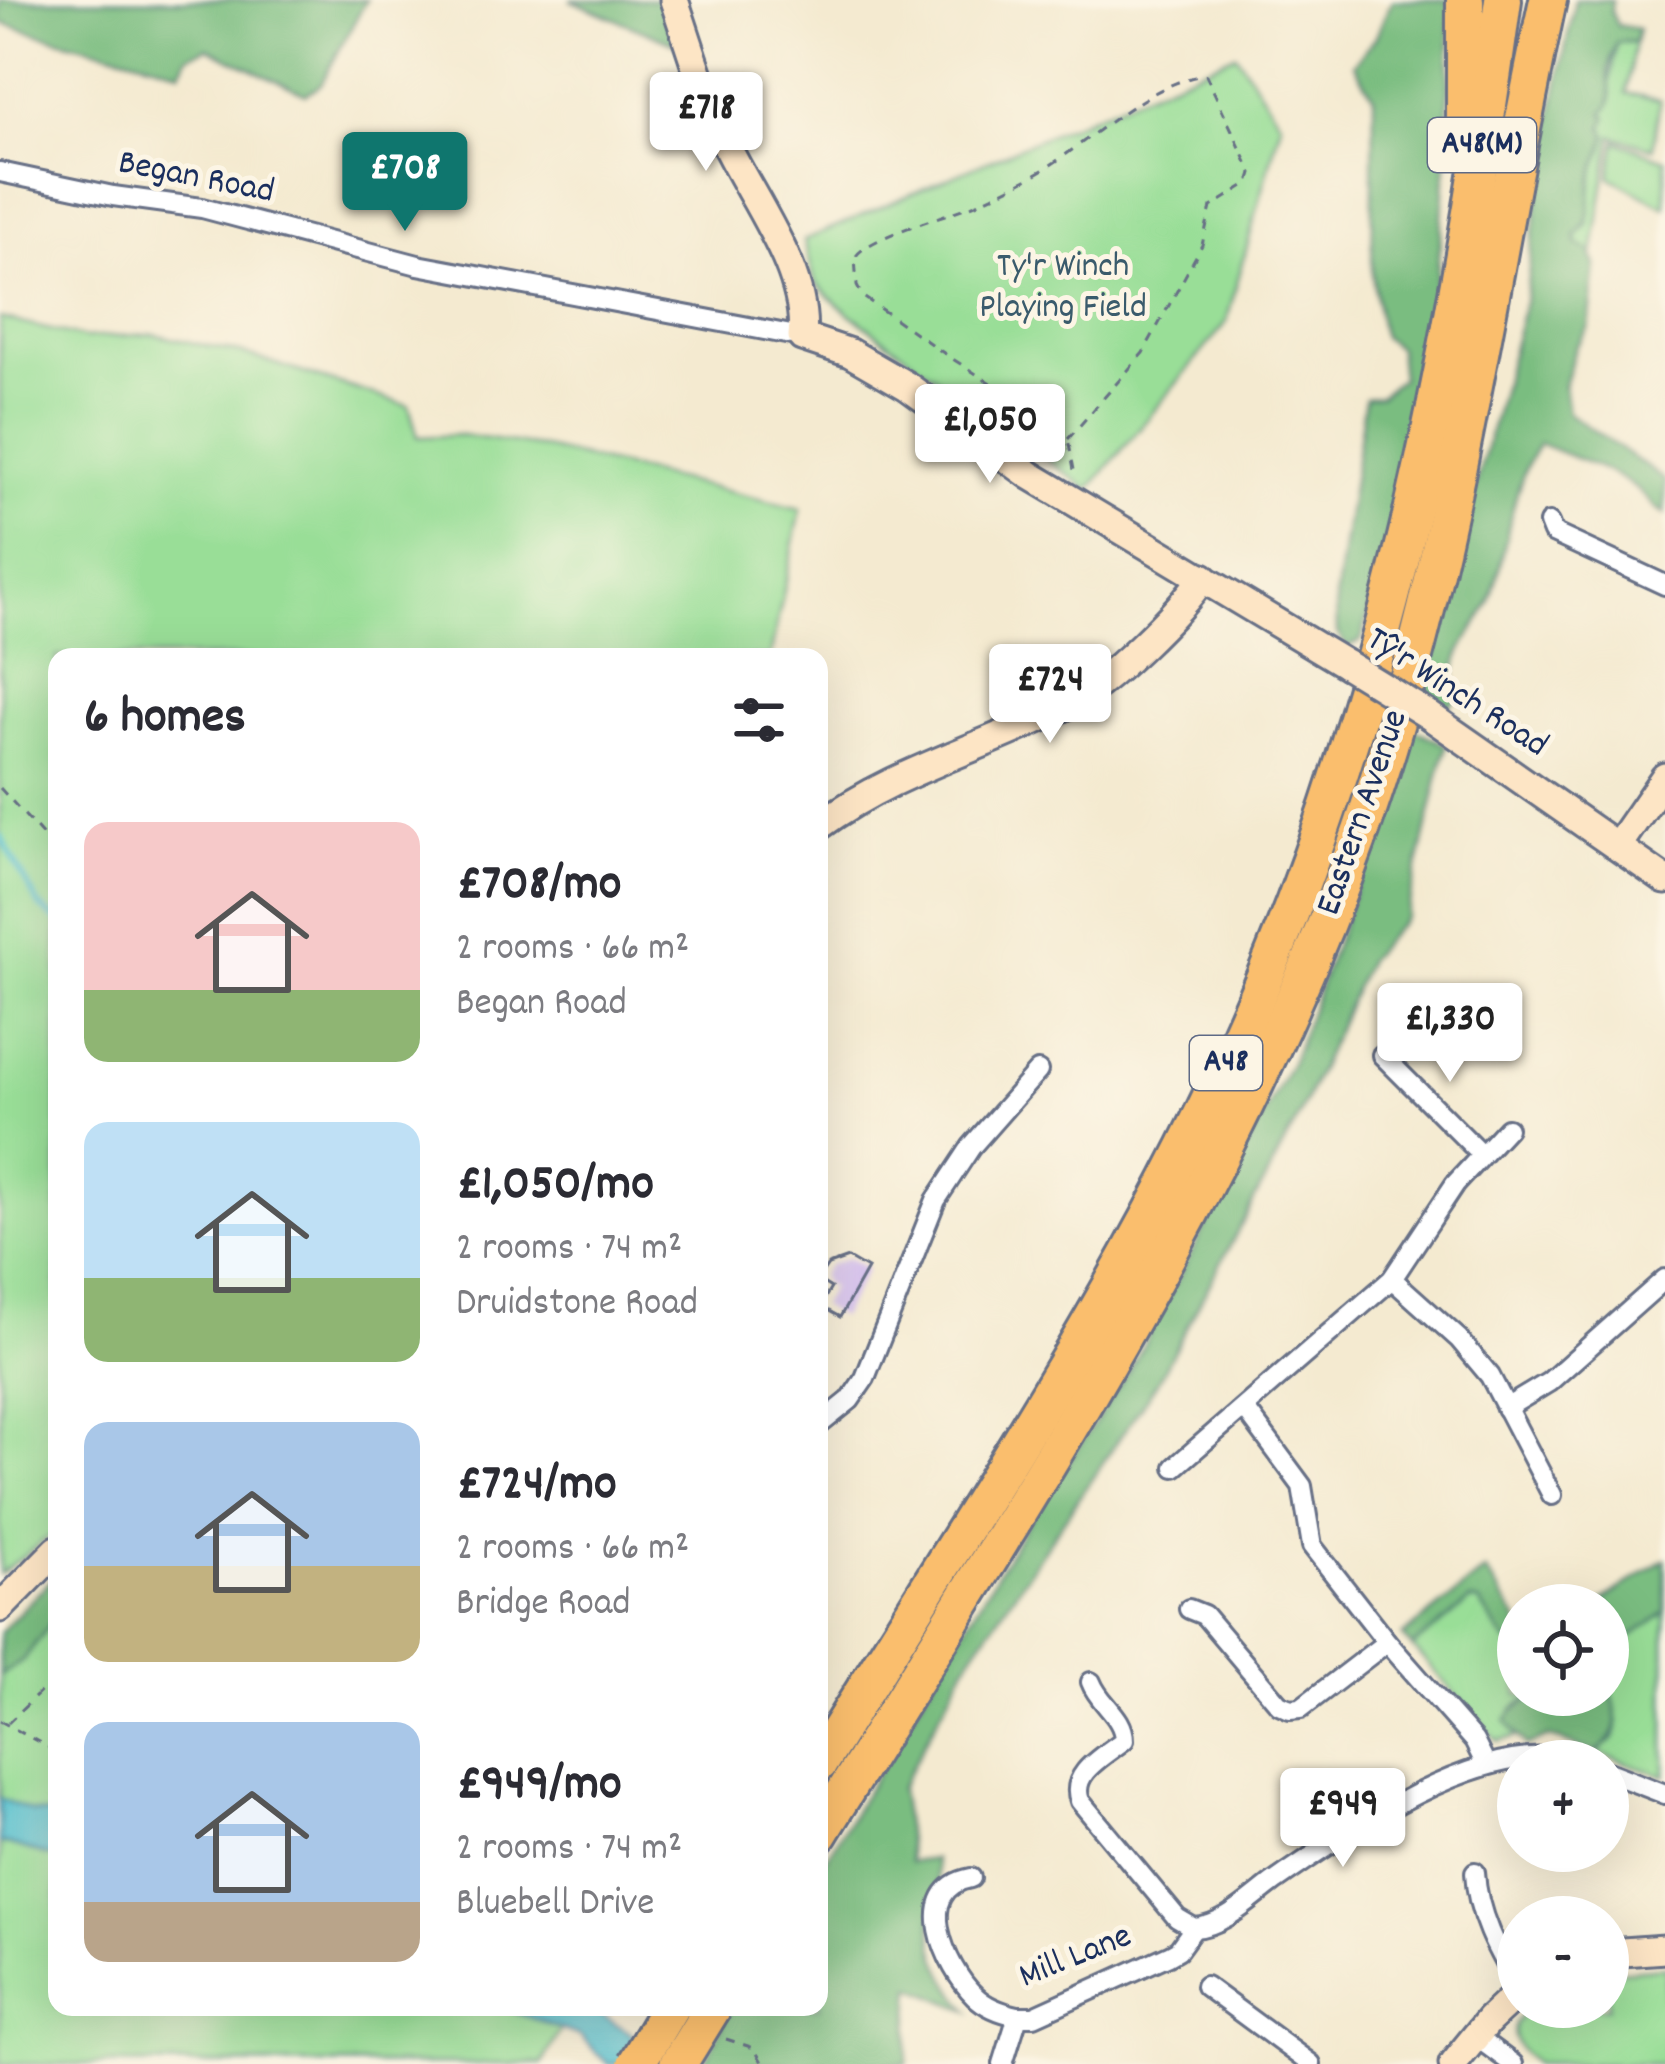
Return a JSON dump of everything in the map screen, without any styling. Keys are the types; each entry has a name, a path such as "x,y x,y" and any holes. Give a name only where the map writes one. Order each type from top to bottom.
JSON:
{"highway":[{"name":"A48","path":"1458,289 1465,0"},
{"name":"A48(M)","path":"1458,289 1503,0"},
{"name":"A48(M)","path":"1526,104 1543,0"},
{"name":"Eastern Avenue","path":"828,1819 1161,1271 1274,1048 1316,949 1390,741 1430,601 1474,400 1526,104"},
{"name":"Eastern Avenue","path":"828,1748 1139,1234 1260,988 1324,823 1372,674 1413,512 1458,289"},
{"path":"635,2064 664,2016"},
{"path":"678,2064 707,2016"}],"main road":[{"path":"674,0 722,137 796,281 804,316 802,337"},
{"name":"Tŷ'r Winch Road","path":"802,337 850,353 888,374 1030,476 1427,714 1665,880"},
{"path":"828,820 891,780 1070,703 1165,623 1203,577"},
{"path":"1618,845 1665,777"},
{"path":"0,1608 48,1559"},
{"path":"1629,1951 1665,1948"},
{"path":"1453,2064 1497,2012"}],"street":[{"name":"Began Road","path":"0,172 113,196 202,208 418,265 802,337"},
{"path":"1549,523 1552,532 1665,585"},
{"path":"1382,1055 1481,1154"},
{"path":"828,1418 850,1400 865,1378 924,1223 953,1171 1038,1071"},
{"path":"1175,1467 1392,1279 1437,1209 1507,1128"},
{"path":"1392,1279 1477,1358 1552,1496"},
{"path":"1506,1408 1549,1382 1663,1287"},
{"path":"1245,1409 1303,1486 1312,1546 1387,1642 1474,1741 1485,1763"},
{"path":"1189,1609 1204,1615 1279,1704 1290,1709 1301,1708 1387,1642"},
{"path":"1091,1682 1121,1723 1124,1740 1078,1778 1080,1801 1177,1918 1194,1928"},
{"name":"Mill Lane","path":"1003,2064 1018,2016 1034,2016 1168,1955 1194,1928 1217,1923 1301,1863 1443,1779 1497,1762"},
{"path":"1629,1780 1665,1794"},
{"path":"1475,1872 1476,1898 1497,1949"},
{"path":"971,1877 954,1881 944,1890 938,1907 939,1933 974,1995 1003,2013 1018,2016"},
{"path":"1205,1986 1311,2064"},
{"path":"1475,2036 1513,2064"}],"path":[{"path":"1068,439 1143,353 1202,245 1211,207 1250,183 1252,173 1206,75 1135,106 1048,167 1003,191 950,217 868,244 855,258 862,296 1000,386 1068,439 1076,481"},
{"path":"0,788 48,841"},
{"path":"8,1723 48,1685"},
{"path":"0,1721 48,1747"}],"green space":[{"path":"0,0 366,0 321,84 306,94 207,48 188,56 180,71 22,29 0,22"},
{"path":"570,0 660,0 678,45"},
{"path":"1392,0 1449,0 1444,192 1417,416 1361,641 1347,647 1337,633 1336,594 1365,398 1380,396 1401,378 1398,348 1382,337 1372,273 1374,97 1354,64 1375,38"},
{"path":"1575,0 1612,0 1617,25 1638,29 1635,42 1617,42 1611,58 1611,98 1603,113 1607,135 1592,182 1589,214 1576,236 1577,244 1590,251 1596,265 1589,327 1575,348 1564,386 1568,413 1665,480 1665,514 1614,474 1539,443 1516,498 1492,595 1459,655 1458,698 1441,712 1426,701 1426,671 1525,302 1542,166"},
{"path":"1617,42 1635,42 1626,93 1660,100 1653,148 1612,136 1593,255 1576,244 1576,236 1588,224 1589,192"},
{"name":"Ty'r Winch Playing Field","path":"1236,54 1281,123 1226,323 1089,490 837,304 815,282 804,240"},
{"path":"1616,141 1665,159 1665,207 1610,177"},
{"path":"0,318 85,338 153,334 241,353 409,406 418,437 462,435 540,447 801,509 772,648 48,648 48,1538 0,1574"},
{"path":"1414,729 1446,745 1406,917 1367,960 1296,1122 1156,1384 965,1666 900,1789 910,1862 934,1859 936,1955 969,2011 912,1987 907,2064 704,2064 727,2016 828,2016 828,1855 1024,1528 1130,1370 1292,1061"},
{"path":"1665,1559 1665,1612 1629,1638 1629,1584"},
{"path":"1485,1571 1497,1589 1497,1629 1479,1602 1470,1601 1412,1647 1402,1637"},
{"path":"48,1583 48,1627 24,1659 0,1676 0,1632"},
{"path":"1470,1601 1479,1602 1497,1629 1497,1716 1514,1716 1516,1737 1497,1740 1412,1647"},
{"path":"1665,1612 1665,1776 1629,1764 1629,1740 1613,1740 1616,1716 1629,1716 1629,1638"},
{"path":"48,1627 48,1815 0,1798 0,1676 24,1658"},
{"path":"1510,1716 1616,1716 1616,1727 1610,1740 1521,1740 1506,1721"},
{"path":"0,1842 48,1855 48,2016 527,2016 562,2028 542,2064 0,2064"},
{"path":"1665,1967 1665,2064 1535,2064 1516,2043 1514,2028 1629,2028 1629,1970"}],"water":[{"path":"0,1798 48,1815 48,1855 0,1842"},
{"path":"526,2016 603,2016 629,2032 658,2064 608,2064 580,2036"}],"building":[{"path":"848,1258 867,1269 840,1317 828,1310 828,1265"}],"waterway":[{"path":"0,836 48,913"}]}
